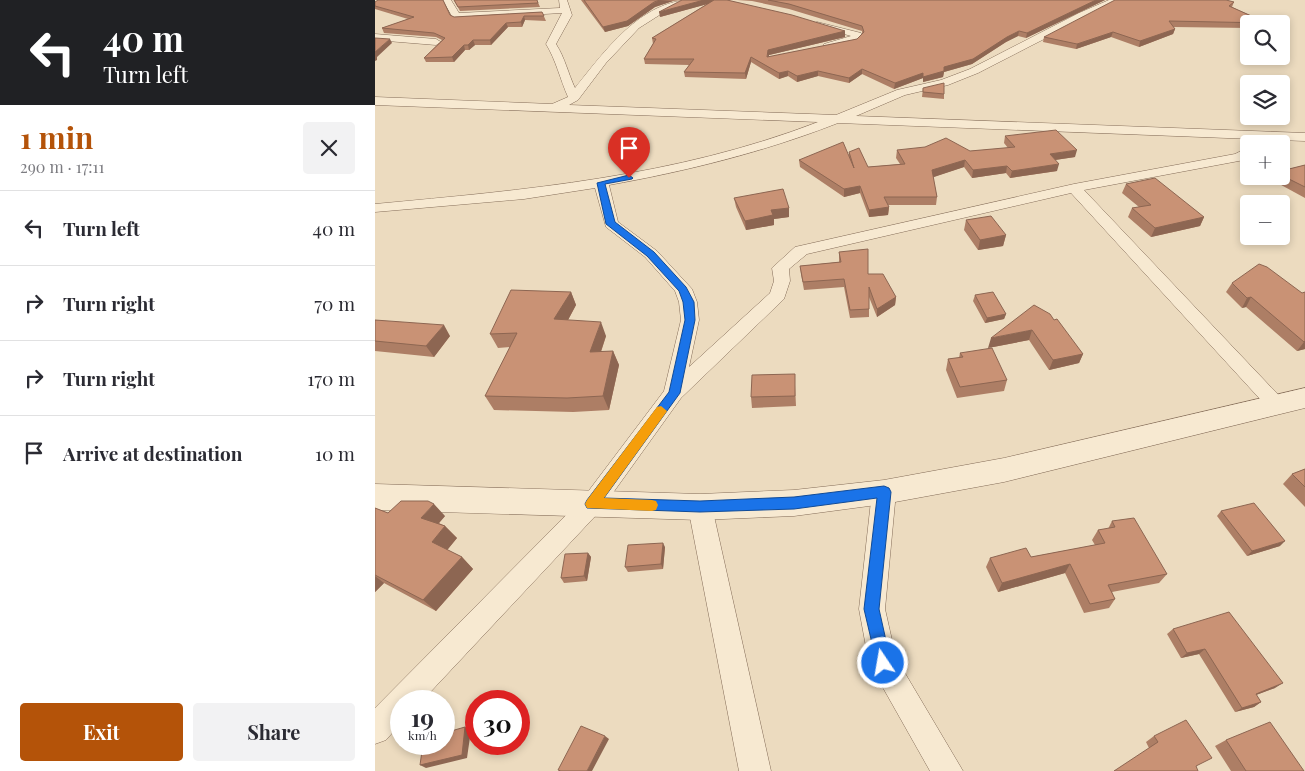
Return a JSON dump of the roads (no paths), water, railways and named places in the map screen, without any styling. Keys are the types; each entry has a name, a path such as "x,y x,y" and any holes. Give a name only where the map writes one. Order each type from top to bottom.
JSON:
{"street":[{"path":"447,0 456,16 565,5 567,16 553,36 551,44 559,56 562,72 574,98"},
{"path":"554,108 574,98 602,62 636,26 658,12 688,0"},
{"path":"375,208 523,195 601,183 668,170 785,139 837,120 901,92 944,83 995,62 1082,15 1116,0"},
{"path":"813,22 857,35 857,38 813,50"},
{"path":"375,37 436,42"},
{"path":"375,101 837,120 1277,135 1305,124"},
{"path":"1290,136 1305,137"},
{"path":"414,690 592,504 674,393 778,296 782,281 780,268 801,250 1074,188 1240,156"},
{"path":"601,183 611,224 651,254 683,290 689,302 690,320 674,393"},
{"path":"1074,188 1277,404"},
{"path":"375,496 513,499 592,504 700,507 794,503 884,492 1004,470 1305,398"},
{"path":"884,492 871,609 883,663 947,771"},
{"path":"700,507 755,771"},
{"path":"375,729 390,714"}]}
